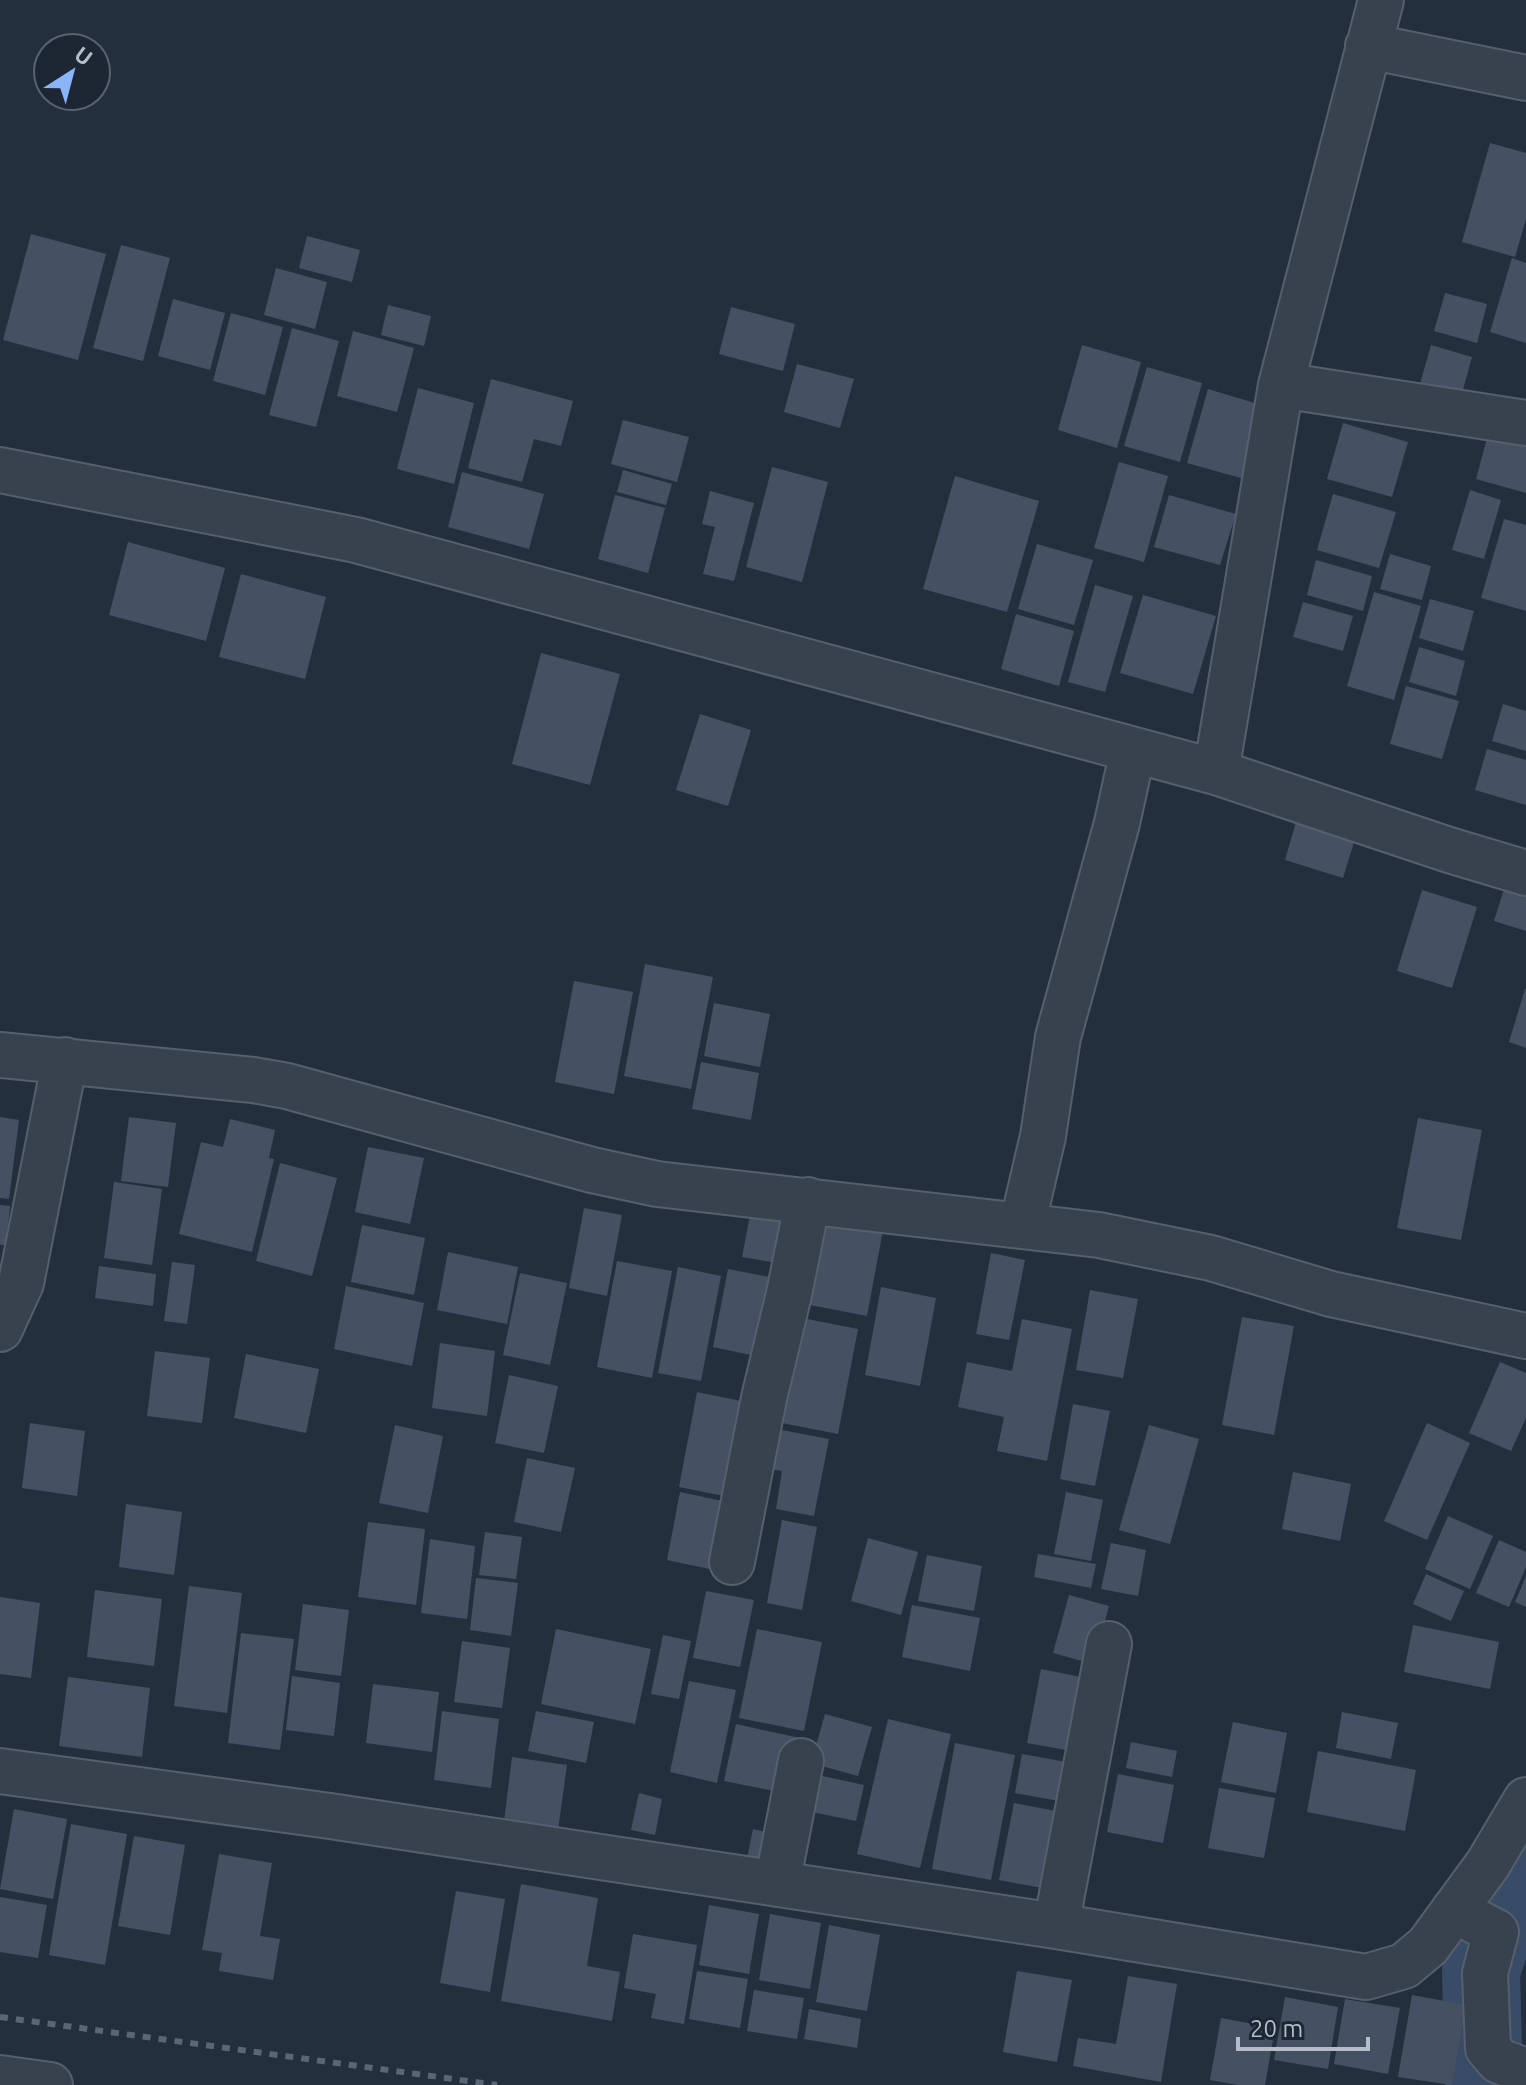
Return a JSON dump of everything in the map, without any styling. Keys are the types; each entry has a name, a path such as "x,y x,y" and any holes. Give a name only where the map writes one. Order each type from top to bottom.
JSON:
{"street":[{"path":"1216,772 1281,385 1381,0"},
{"path":"1368,46 1526,78"},
{"path":"1281,385 1526,423"},
{"path":"0,470 356,540 1216,772 1526,873"},
{"path":"1026,1210 1043,1136 1058,1037 1117,823 1133,750"},
{"path":"0,1055 287,1086 592,1170 657,1184 808,1200 1026,1210 1099,1235 1211,1258 1331,1294 1526,1336"},
{"path":"0,1329 21,1283 65,1060"},
{"path":"732,1562 808,1200"},
{"path":"1056,1926 1109,1644"},
{"path":"777,1884 801,1761"},
{"path":"0,1771 346,1819 1056,1926 1366,1977 1404,1966 1470,1919"},
{"path":"1526,1800 1488,1864 1470,1919 1485,1973 1488,2048 1499,2061 1526,2071"},
{"path":"0,2078 50,2085"}],"building":[{"path":"1490,143 1526,153 1526,219 1515,257 1462,242"},
{"path":"31,234 106,254 78,360 3,340"},
{"path":"307,236 360,250 352,282 299,268"},
{"path":"121,245 170,258 143,361 93,348"},
{"path":"1512,258 1526,263 1526,343 1490,332"},
{"path":"276,268 327,282 315,329 264,315"},
{"path":"1445,293 1487,304 1477,343 1434,331"},
{"path":"173,299 225,313 210,370 158,356"},
{"path":"388,305 431,316 424,346 381,335"},
{"path":"731,307 795,324 783,371 719,354"},
{"path":"231,313 283,327 265,395 213,381"},
{"path":"292,328 339,341 316,427 269,415"},
{"path":"353,331 414,348 397,412 337,396"},
{"path":"1082,345 1141,362 1117,448 1058,430"},
{"path":"1431,345 1472,357 1459,404 1418,391"},
{"path":"797,364 854,379 840,428 784,412"},
{"path":"1147,367 1202,383 1180,462 1124,446"},
{"path":"491,379 573,401 561,446 534,439 522,482 468,468"},
{"path":"418,388 474,403 454,484 397,469"},
{"path":"1208,389 1268,407 1248,480 1187,463"},
{"path":"623,420 689,437 677,482 611,464"},
{"path":"1343,423 1408,442 1392,497 1327,479"},
{"path":"1489,431 1526,442 1526,493 1476,479"},
{"path":"1119,462 1168,476 1144,562 1094,548"},
{"path":"772,467 828,482 802,582 746,567"},
{"path":"623,470 672,484 666,505 617,492"},
{"path":"462,472 544,494 529,549 448,527"},
{"path":"955,476 1039,501 1007,612 923,589"},
{"path":"1470,490 1501,500 1484,559 1452,550"},
{"path":"710,491 754,503 734,581 703,574 715,527 702,524"},
{"path":"1333,494 1396,512 1379,568 1317,550"},
{"path":"615,495 665,508 648,573 598,559"},
{"path":"1169,495 1236,514 1220,565 1154,547"},
{"path":"1504,519 1526,525 1526,611 1481,598"},
{"path":"128,542 225,568 206,641 109,615"},
{"path":"1037,544 1093,560 1074,625 1018,609"},
{"path":"1390,554 1431,566 1422,600 1380,589"},
{"path":"1316,560 1372,576 1363,611 1307,595"},
{"path":"241,574 326,597 305,679 219,657"},
{"path":"1095,585 1133,596 1105,692 1068,682"},
{"path":"1374,592 1421,606 1394,700 1347,686"},
{"path":"1143,595 1216,616 1193,694 1120,673"},
{"path":"1430,599 1474,611 1463,651 1419,638"},
{"path":"1303,602 1353,616 1343,651 1293,637"},
{"path":"1016,614 1074,631 1059,686 1001,669"},
{"path":"1419,647 1465,661 1456,696 1409,682"},
{"path":"541,653 620,674 590,785 512,764"},
{"path":"1406,686 1459,701 1442,759 1390,744"},
{"path":"1503,704 1526,711 1526,751 1492,741"},
{"path":"700,714 751,730 728,806 676,790"},
{"path":"1487,749 1526,760 1526,805 1475,790"},
{"path":"1296,822 1355,839 1343,878 1285,860"},
{"path":"1505,886 1526,892 1526,931 1494,921"},
{"path":"1422,890 1477,907 1452,988 1397,971"},
{"path":"645,964 713,977 691,1089 624,1076"},
{"path":"574,981 633,992 614,1094 555,1082"},
{"path":"1526,989 1526,1048 1509,1042"},
{"path":"714,1003 770,1014 760,1067 704,1056"},
{"path":"701,1062 759,1073 751,1120 692,1109"},
{"path":"0,1117 19,1120 9,1199 0,1198"},
{"path":"129,1117 176,1123 168,1187 121,1181"},
{"path":"1418,1118 1482,1130 1461,1240 1397,1228"},
{"path":"230,1119 275,1130 269,1158 274,1159 252,1252 179,1234 201,1142 223,1147"},
{"path":"368,1147 424,1158 410,1224 355,1212"},
{"path":"280,1163 337,1178 312,1276 256,1261"},
{"path":"114,1182 162,1189 152,1265 104,1258"},
{"path":"0,1205 10,1206 6,1245 0,1245"},
{"path":"584,1208 622,1215 607,1296 569,1288"},
{"path":"750,1215 785,1222 777,1263 742,1257"},
{"path":"825,1219 883,1230 867,1316 810,1305"},
{"path":"362,1225 425,1238 414,1295 351,1282"},
{"path":"448,1252 518,1267 507,1324 437,1310"},
{"path":"991,1253 1025,1260 1009,1340 976,1334"},
{"path":"617,1261 672,1271 652,1378 597,1367"},
{"path":"172,1262 195,1265 187,1324 164,1321"},
{"path":"99,1266 156,1274 153,1306 95,1298"},
{"path":"678,1267 721,1276 701,1381 658,1373"},
{"path":"728,1269 775,1278 760,1357 713,1347"},
{"path":"520,1273 567,1283 550,1365 503,1355"},
{"path":"346,1286 424,1303 412,1366 334,1349"},
{"path":"881,1287 936,1298 920,1386 865,1375"},
{"path":"1090,1290 1138,1299 1123,1378 1076,1370"},
{"path":"1242,1317 1294,1326 1274,1435 1222,1425"},
{"path":"802,1318 858,1329 838,1434 782,1423"},
{"path":"1022,1319 1072,1329 1047,1461 997,1451 1004,1417 958,1407 967,1362 1012,1371"},
{"path":"440,1343 495,1351 487,1416 432,1408"},
{"path":"155,1351 210,1358 202,1423 147,1416"},
{"path":"246,1354 319,1369 306,1433 234,1418"},
{"path":"1500,1362 1526,1373 1526,1418 1511,1451 1469,1433"},
{"path":"509,1375 558,1386 544,1453 495,1443"},
{"path":"697,1392 746,1402 729,1497 679,1487"},
{"path":"1073,1404 1110,1411 1095,1486 1060,1479"},
{"path":"30,1423 85,1431 77,1496 22,1488"},
{"path":"1427,1423 1470,1443 1427,1540 1384,1521"},
{"path":"395,1425 443,1436 428,1513 379,1503"},
{"path":"1149,1425 1199,1439 1170,1544 1119,1530"},
{"path":"771,1428 829,1439 814,1516 776,1509 782,1471 764,1468"},
{"path":"527,1458 575,1468 561,1532 514,1522"},
{"path":"1293,1472 1351,1484 1340,1541 1282,1529"},
{"path":"680,1492 732,1503 719,1571 667,1560"},
{"path":"1066,1492 1103,1500 1091,1561 1054,1554"},
{"path":"126,1504 182,1512 174,1575 119,1567"},
{"path":"1448,1516 1493,1536 1470,1589 1425,1569"},
{"path":"782,1520 817,1527 802,1610 767,1603"},
{"path":"368,1522 425,1529 416,1605 358,1597"},
{"path":"485,1532 522,1537 516,1579 479,1575"},
{"path":"868,1538 918,1552 901,1615 851,1601"},
{"path":"430,1539 475,1546 467,1619 421,1613"},
{"path":"1499,1540 1526,1552 1526,1567 1509,1607 1476,1593"},
{"path":"1111,1543 1146,1550 1138,1596 1101,1589"},
{"path":"1038,1554 1096,1564 1091,1588 1034,1577"},
{"path":"927,1555 982,1566 974,1611 918,1601"},
{"path":"1426,1574 1464,1591 1451,1621 1413,1604"},
{"path":"1526,1576 1526,1607 1515,1602"},
{"path":"476,1578 518,1583 511,1636 470,1630"},
{"path":"189,1586 242,1593 227,1713 174,1706"},
{"path":"95,1590 162,1599 154,1666 87,1657"},
{"path":"706,1591 754,1600 740,1667 693,1658"},
{"path":"1069,1595 1109,1606 1093,1664 1053,1653"},
{"path":"0,1597 40,1603 31,1678 0,1674"},
{"path":"303,1604 349,1610 341,1676 295,1670"},
{"path":"912,1605 980,1618 970,1671 902,1657"},
{"path":"1413,1625 1499,1642 1490,1689 1404,1672"},
{"path":"556,1629 651,1649 635,1724 541,1704"},
{"path":"757,1629 822,1642 804,1731 739,1718"},
{"path":"241,1633 294,1639 280,1750 228,1743"},
{"path":"663,1635 691,1641 679,1699 651,1694"},
{"path":"462,1641 510,1648 502,1708 454,1702"},
{"path":"1041,1669 1096,1680 1083,1753 1027,1743"},
{"path":"292,1676 340,1683 334,1736 286,1730"},
{"path":"68,1677 150,1688 142,1757 59,1746"},
{"path":"689,1681 736,1690 717,1783 670,1772"},
{"path":"373,1684 439,1692 432,1752 366,1743"},
{"path":"442,1711 499,1719 491,1788 434,1780"},
{"path":"536,1711 594,1722 586,1763 528,1751"},
{"path":"1342,1712 1398,1723 1391,1759 1336,1748"},
{"path":"825,1714 872,1727 858,1776 811,1763"},
{"path":"888,1719 951,1734 920,1868 857,1854"},
{"path":"1233,1722 1287,1733 1276,1793 1221,1782"},
{"path":"736,1724 800,1738 789,1794 724,1781"},
{"path":"1131,1742 1177,1751 1172,1777 1126,1768"},
{"path":"955,1743 1015,1755 991,1880 932,1869"},
{"path":"1318,1751 1416,1770 1405,1831 1307,1812"},
{"path":"1022,1754 1072,1763 1065,1802 1015,1793"},
{"path":"512,1757 567,1765 558,1830 504,1822"},
{"path":"804,1772 864,1785 856,1821 797,1809"},
{"path":"1118,1774 1174,1785 1163,1843 1107,1832"},
{"path":"1219,1788 1275,1798 1264,1858 1208,1848"},
{"path":"639,1793 662,1799 655,1835 631,1830"},
{"path":"1014,1803 1067,1813 1053,1890 999,1880"},
{"path":"14,1809 67,1819 53,1899 0,1889"},
{"path":"71,1824 127,1834 105,1965 49,1955"},
{"path":"753,1829 779,1835 773,1863 747,1858"},
{"path":"134,1836 185,1845 170,1935 118,1926"},
{"path":"219,1854 272,1863 260,1936 280,1939 273,1980 219,1971 222,1953 202,1950"},
{"path":"521,1884 598,1898 587,1966 620,1972 612,2021 501,2001"},
{"path":"456,1891 505,1899 490,1992 440,1983"},
{"path":"0,1897 47,1905 38,1958 0,1952"},
{"path":"709,1905 759,1914 749,1974 699,1965"},
{"path":"770,1914 821,1923 810,1989 759,1980"},
{"path":"829,1925 880,1935 867,2011 816,2002"},
{"path":"633,1934 697,1945 684,2024 651,2018 656,1994 624,1988"},
{"path":"697,1971 748,1979 740,2028 689,2019"},
{"path":"1017,1971 1072,1980 1057,2062 1003,2052"},
{"path":"1128,1976 1177,1984 1161,2082 1073,2066 1078,2038 1116,2044"},
{"path":"754,1990 804,1998 797,2039 747,2031"},
{"path":"1412,1995 1466,2005 1452,2085 1398,2077"},
{"path":"1285,1997 1338,2007 1328,2069 1274,2060"},
{"path":"1345,1999 1400,2008 1388,2074 1334,2064"},
{"path":"809,2009 861,2019 857,2048 804,2039"},
{"path":"1221,2018 1275,2028 1265,2085 1238,2085 1210,2080"}],"waterway":[{"path":"1484,2085 1481,1971 1507,1891 1526,1849"}],"railway":[{"path":"0,2017 497,2085"}]}
